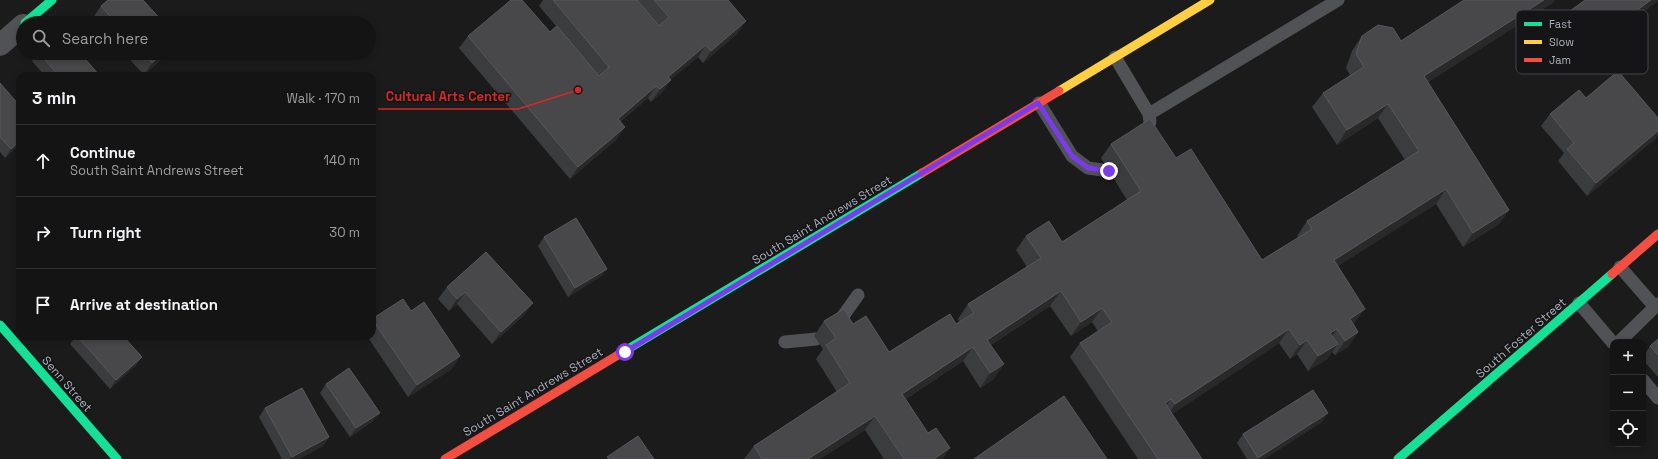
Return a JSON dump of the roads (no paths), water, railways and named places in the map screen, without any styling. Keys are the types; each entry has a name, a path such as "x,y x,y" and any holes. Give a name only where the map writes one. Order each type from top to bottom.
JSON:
{"street":[{"path":"33,16 52,0"},
{"name":"South Saint Andrews Street","path":"445,459 1210,0"},
{"path":"1,43 16,31"},
{"name":"South Foster Street","path":"1398,459 1658,234"},
{"name":"Senn Street","path":"0,324 117,459"}],"lane":[{"path":"1149,114 1331,2"},
{"path":"1115,57 1149,114 1152,132"},
{"path":"1038,103 1072,156 1088,168 1109,171"},
{"path":"1620,267 1656,306 1623,339"},
{"path":"836,326 858,295"},
{"path":"1579,303 1610,339"},
{"path":"785,342 816,339"},
{"path":"1646,384 1658,398"}],"place":[{"name":"Cultural Arts Center","path":"578,90"}]}
